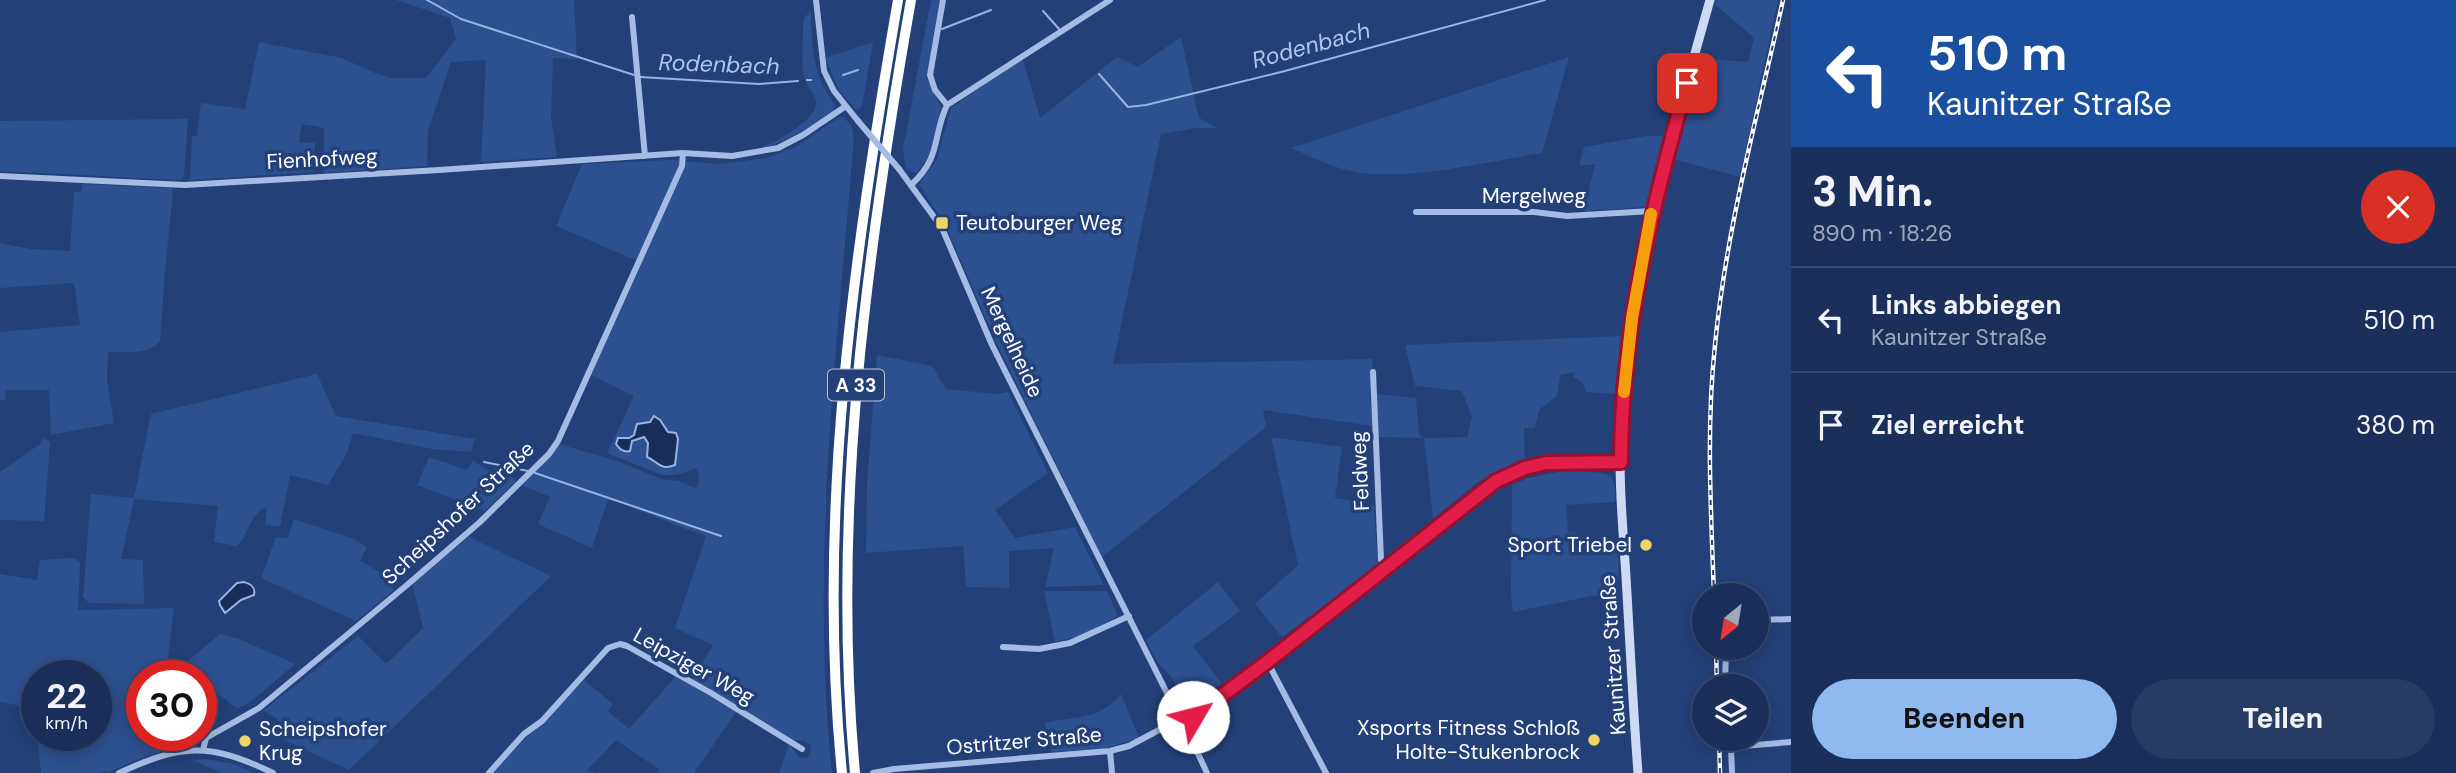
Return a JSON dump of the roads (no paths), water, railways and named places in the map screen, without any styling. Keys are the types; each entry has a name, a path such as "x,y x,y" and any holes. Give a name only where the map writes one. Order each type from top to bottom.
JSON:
{"highway":[{"name":"A 33","path":"842,773 834,653 834,545 839,437 863,211 898,0"},
{"name":"A 33","path":"855,773 847,651 846,545 852,434 875,216 911,0"}],"street":[{"name":"Mergelheide","path":"816,0 824,71 834,91 912,184 942,228 992,345 1175,709"},
{"path":"943,0 930,75 935,90 947,105"},
{"path":"912,184 931,162 941,117 947,105 1110,0"},
{"name":"Kaunitzer Straße","path":"1638,773 1622,523 1621,431 1632,318 1652,211 1710,0"},
{"path":"632,17 645,156"},
{"name":"Fienhofweg","path":"0,176 185,185 683,153 732,156 778,148 846,106"},
{"name":"Scheipshofer Straße","path":"217,732 259,708 395,596 480,522 549,454 558,441 682,166 683,153"},
{"name":"Mergelweg","path":"1416,212 1534,212 1567,216 1652,211"},
{"name":"Feldweg","path":"1373,372 1381,560 1385,568"},
{"path":"1192,714 1267,662 1481,492 1525,468 1546,463 1621,462"},
{"path":"1003,647 1039,649 1070,643 1129,616"},
{"path":"1769,620 1791,619"},
{"name":"Leipziger Weg","path":"488,773 524,734 542,721 608,648 620,643 711,692 802,749"},
{"path":"1267,662 1326,773"},
{"path":"1185,708 1192,714 1193,721 1186,728 1177,728 1172,723 1171,714 1175,709 1185,708"},
{"name":"Ostritzer Straße","path":"873,773 1110,751 1129,746 1172,723"},
{"path":"1186,728 1208,773"},
{"path":"1769,744 1791,742"},
{"path":"119,773 154,757 178,751"},
{"path":"207,751 245,760 273,773"},
{"path":"1110,751 1112,773"},
{"path":"1731,751 1732,773"}],"waterway":[{"name":"Rodenbach","path":"427,0 461,19 634,75"},
{"name":"Rodenbach","path":"1099,74 1128,107 1146,105 1285,71 1545,0"},
{"name":"Rodenbach","path":"942,29 991,10"},
{"name":"Rodenbach","path":"1043,11 1059,29"},
{"name":"Rodenbach","path":"843,75 858,70"},
{"name":"Rodenbach","path":"640,77 759,84 798,81"},
{"path":"484,462 528,471"},
{"path":"535,473 721,536"}],"railway":[{"path":"1714,583 1710,439 1712,376 1720,302 1735,215 1783,0"},
{"path":"1716,660 1717,674"},
{"path":"1719,751 1720,773"}],"place":[{"name":"Teutoburger Weg","path":"942,223"},
{"name":"Sport Triebel","path":"1646,545"},
{"name":"Xsports Fitness Schloß Holte-Stukenbrock","path":"1594,740"},
{"name":"Scheipshofer Krug","path":"245,741"}]}
